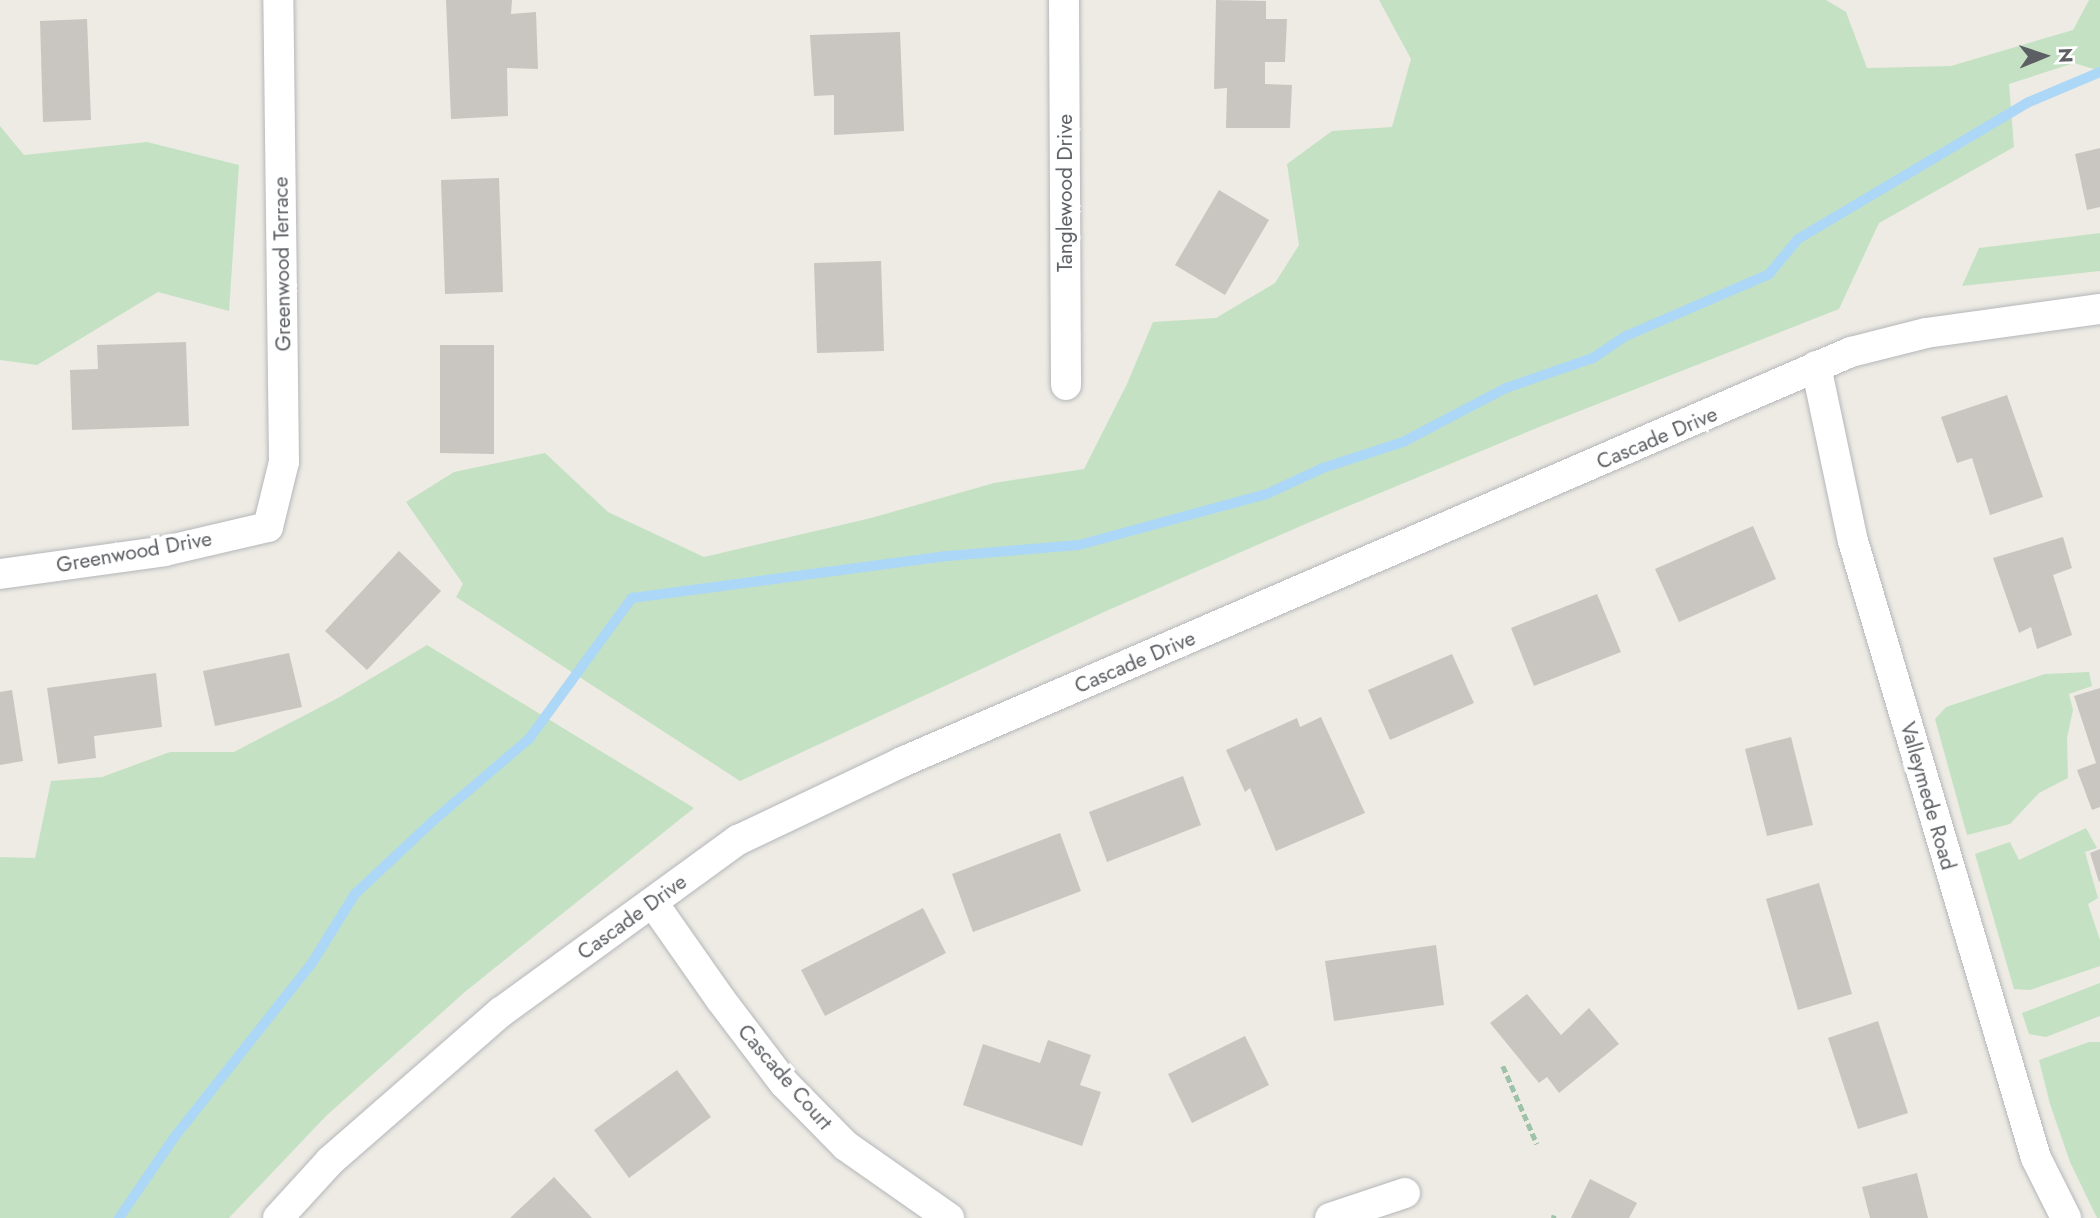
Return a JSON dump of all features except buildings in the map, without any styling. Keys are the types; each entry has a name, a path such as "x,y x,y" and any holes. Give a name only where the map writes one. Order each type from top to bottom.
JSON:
{"street":[{"name":"Greenwood Terrace","path":"268,527 285,462 278,0"},
{"name":"Tanglewood Drive","path":"1064,0 1066,385"},
{"name":"Cascade Drive","path":"278,1218 330,1161 501,1012 738,840 902,762 1716,413 1851,352 1926,333 2100,309"},
{"name":"Valleymede Road","path":"1816,366 1853,541 1868,594 2036,1158 2066,1218"},
{"name":"Greenwood Drive","path":"0,574 165,551 268,527"},
{"name":"Cascade Court","path":"653,903 784,1083 846,1146 949,1218"},
{"path":"1331,1218 1405,1193"}],"path":[{"path":"1503,1066 1537,1143"}],"green space":[{"path":"1379,0 1826,0 1846,12 1867,68 1951,66 2073,30 2089,0 2100,0 2100,71 2074,63 2009,84 2014,147 1879,223 1839,309 1539,427 1310,522 1104,612 740,781 456,597 463,584 406,502 454,472 545,453 608,512 704,557 871,518 994,483 1084,469 1127,384 1153,322 1216,318 1275,283 1299,245 1287,164 1332,131 1392,127 1411,59"},
{"path":"0,126 24,155 147,142 239,165 229,311 158,292 37,365 0,360"},
{"path":"2100,233 2100,271 1962,286 1979,248"},
{"path":"427,645 694,808 466,991 326,1116 229,1218 0,1218 0,857 35,858 51,781 102,777 170,752 234,752 338,698"},
{"path":"2089,672 2092,686 2069,694 2073,710 2067,738 2068,778 2039,793 2010,824 1967,835 1935,719 1946,707 2045,674"},
{"path":"2086,828 2097,848 2085,852 2098,898 2088,904 2100,940 2100,966 2030,990 2014,989 1975,854 2010,842 2019,860"},
{"path":"2100,983 2100,1016 2046,1037 2029,1034 2022,1013"},
{"path":"2089,1042 2100,1042 2100,1218 2097,1218 2070,1162 2050,1104 2039,1060"}],"waterway":[{"path":"119,1218 173,1139 312,963 355,894 434,820 529,739 632,598 948,556 1079,545 1267,494 1323,468 1403,442 1506,388 1593,358 1626,336 1769,274 1798,239 2029,102 2100,72"}]}
